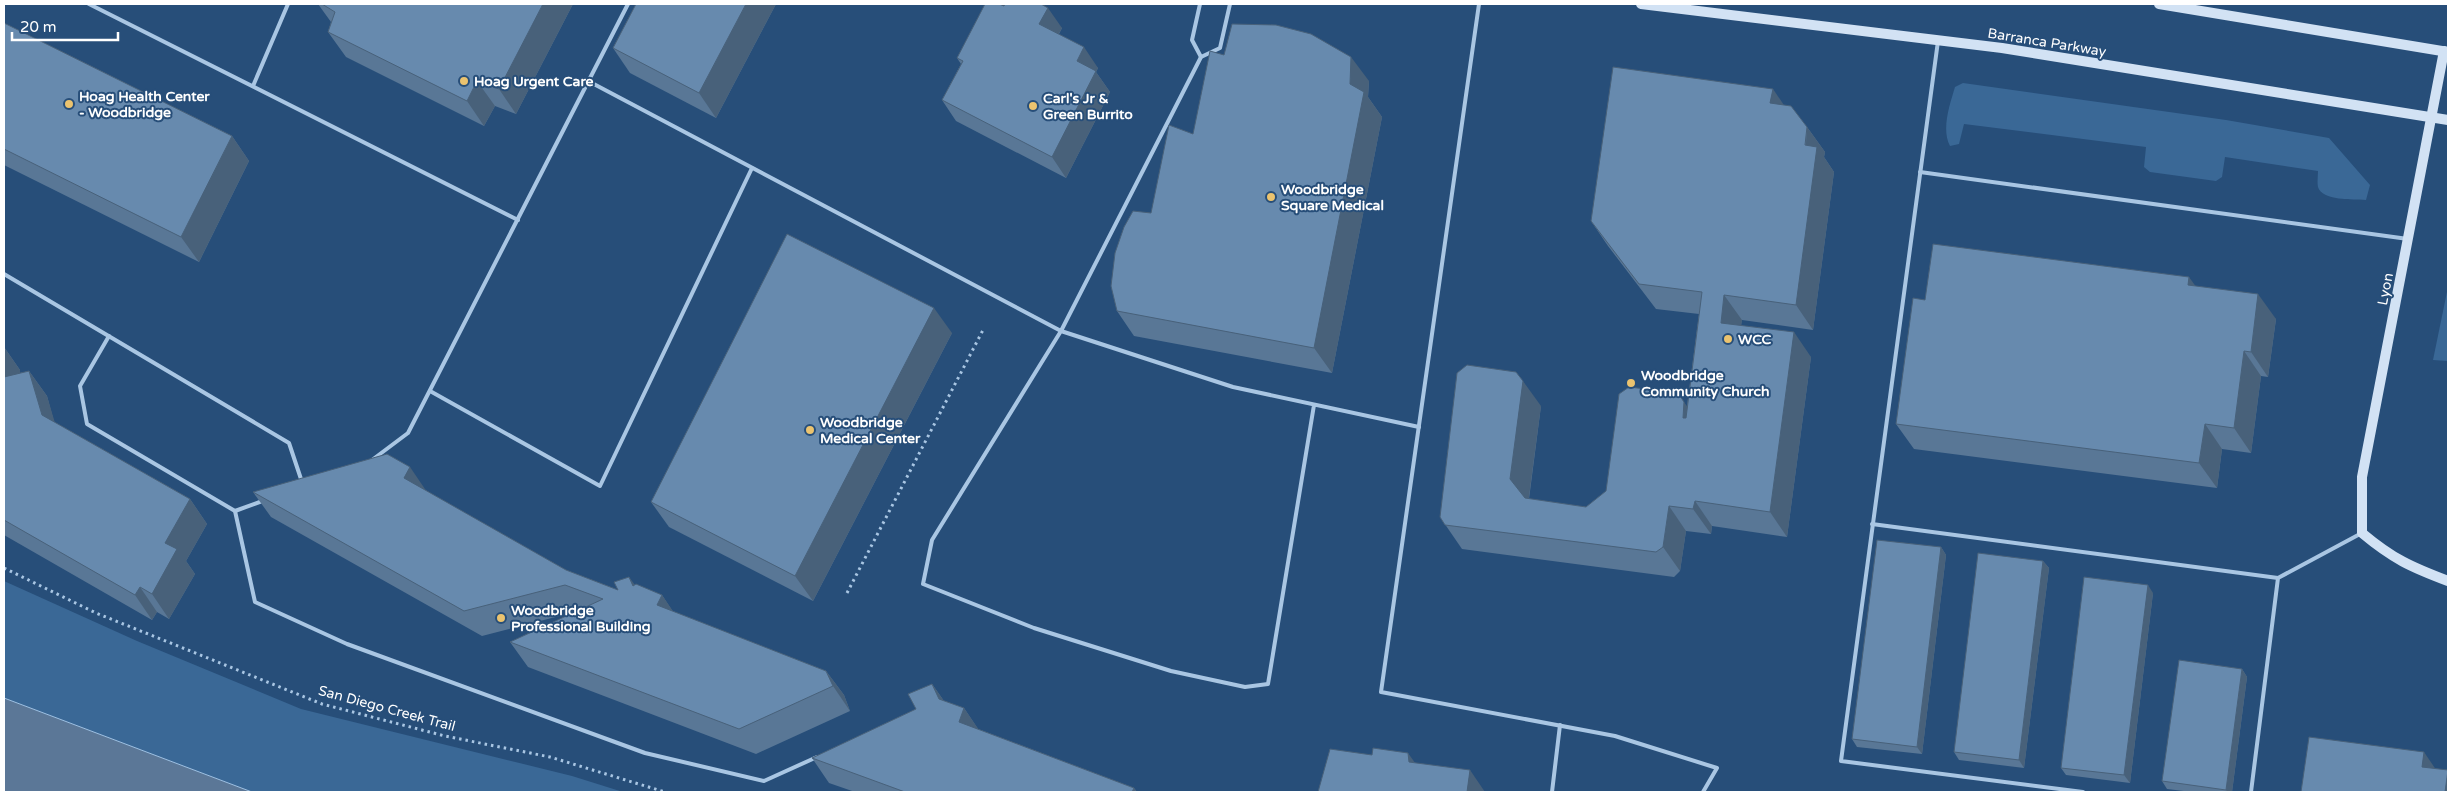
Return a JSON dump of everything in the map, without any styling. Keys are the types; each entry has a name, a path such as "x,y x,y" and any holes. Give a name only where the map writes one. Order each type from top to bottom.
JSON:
{"main road":[{"name":"Barranca Parkway","path":"1641,4 2021,52 2448,120"},
{"path":"2159,4 2446,51"},
{"name":"Lyon","path":"2362,533 2362,477 2446,51"},
{"path":"2362,533 2388,555 2413,568 2448,581"}],"lane":[{"path":"89,4 518,220"},
{"path":"252,86 288,4"},
{"path":"370,462 408,433 590,82 628,4"},
{"path":"1200,4 1192,40 1201,57"},
{"path":"1230,4 1220,48 1201,57 1060,331 932,540 923,584 1034,628 1171,671 1245,687 1268,684 1314,404"},
{"path":"1479,4 1382,692 1615,736 1717,768 1703,792"},
{"path":"1938,41 1841,760 2083,792"},
{"path":"590,82 1060,331 1233,388 1419,427"},
{"path":"430,391 600,486 752,168"},
{"path":"1920,172 2408,239"},
{"path":"4,274 289,443 303,485"},
{"path":"109,336 80,386 87,424 235,511 255,602 347,644 645,753 764,781 822,755"},
{"path":"294,488 312,483"},
{"path":"235,511 269,498"},
{"path":"1872,524 2278,578 2362,533"},
{"path":"2251,792 2278,578"},
{"path":"1552,792 1560,725"}],"path":[{"path":"847,593 983,330"},
{"name":"San Diego Creek Trail","path":"4,568 96,613 322,704 445,736 550,756 665,792"}],"shaded area":[{"path":"1963,83 2226,120 2329,138 2370,185 2366,200 2325,195 2318,187 2318,171 2225,157 2222,177 2216,181 2150,172 2144,167 2146,147 1964,124 1959,144 1950,146 1946,132 1949,109 1955,87"},
{"path":"2448,287 2448,361 2433,360"},
{"path":"4,581 137,641 301,709 572,776 623,792 252,792 4,698"},
{"path":"4,698 252,792 4,792"}],"building":[{"name":"Hoag Urgent Care","path":"322,4 543,4 499,89 477,81 467,101 328,32 335,12"},
{"path":"636,4 746,4 699,93 613,48"},
{"name":"Carl's Jr & Green Burrito","path":"985,4 1004,6 1005,4 1041,4 1048,8 1039,24 1084,47 1077,61 1096,71 1052,157 942,100 963,61 957,58"},
{"name":"Hoag Health Center - Woodbridge","path":"4,23 232,136 181,237 4,149"},
{"name":"Woodbridge Square Medical","path":"1232,24 1276,25 1311,34 1351,57 1350,84 1364,92 1314,348 1117,311 1111,286 1115,253 1124,227 1133,211 1151,213 1169,125 1193,134 1210,51 1224,55"},
{"name":"WCC","path":"1613,67 1773,89 1770,103 1791,106 1807,127 1805,145 1817,147 1796,305 1724,295 1721,323 1794,332 1770,512 1695,501 1693,509 1669,506 1663,547 1656,552 1445,525 1440,517 1457,373 1467,365 1516,372 1523,381 1510,479 1525,498 1586,507 1606,491 1619,394 1629,387 1678,393 1684,402 1683,418 1686,418 1702,292 1639,284 1591,221"},
{"name":"Woodbridge Medical Center","path":"787,234 934,308 795,576 651,502"},
{"path":"1933,244 2189,277 2188,285 2258,294 2251,352 2244,351 2234,428 2205,424 2199,463 1896,424 1913,298 1925,300"},
{"path":"29,371 42,415 190,499 165,543 177,549 152,594 140,587 135,595 4,520 4,377"},
{"name":"Woodbridge Professional Building","path":"387,454 410,467 404,478 566,570 618,590 614,582 629,577 633,586 636,584 662,595 657,605 826,671 833,686 739,729 510,642 603,599 565,585 464,611 253,492"},
{"path":"1877,540 1941,547 1917,747 1852,739"},
{"path":"1978,553 2043,561 2019,760 1954,752"},
{"path":"2084,577 2148,585 2124,775 2061,768"},
{"path":"2179,660 2242,669 2226,790 2162,781"},
{"path":"932,684 939,699 964,708 959,722 1134,788 1132,792 905,792 812,758 916,709 908,694"},
{"path":"2309,737 2424,752 2422,767 2448,770 2445,792 2301,792"},
{"path":"1373,748 1408,753 1409,762 1470,770 1467,792 1318,792 1330,749 1372,755"}],"place":[{"name":"Hoag Urgent Care","path":"464,81"},
{"name":"Hoag Health Center - Woodbridge","path":"69,104"},
{"name":"Carl's Jr & Green Burrito","path":"1033,106"},
{"name":"Woodbridge Square Medical","path":"1271,197"},
{"name":"WCC","path":"1728,339"},
{"name":"Woodbridge Community Church","path":"1631,383"},
{"name":"Woodbridge Medical Center","path":"810,430"},
{"name":"Woodbridge Professional Building","path":"501,618"}]}
